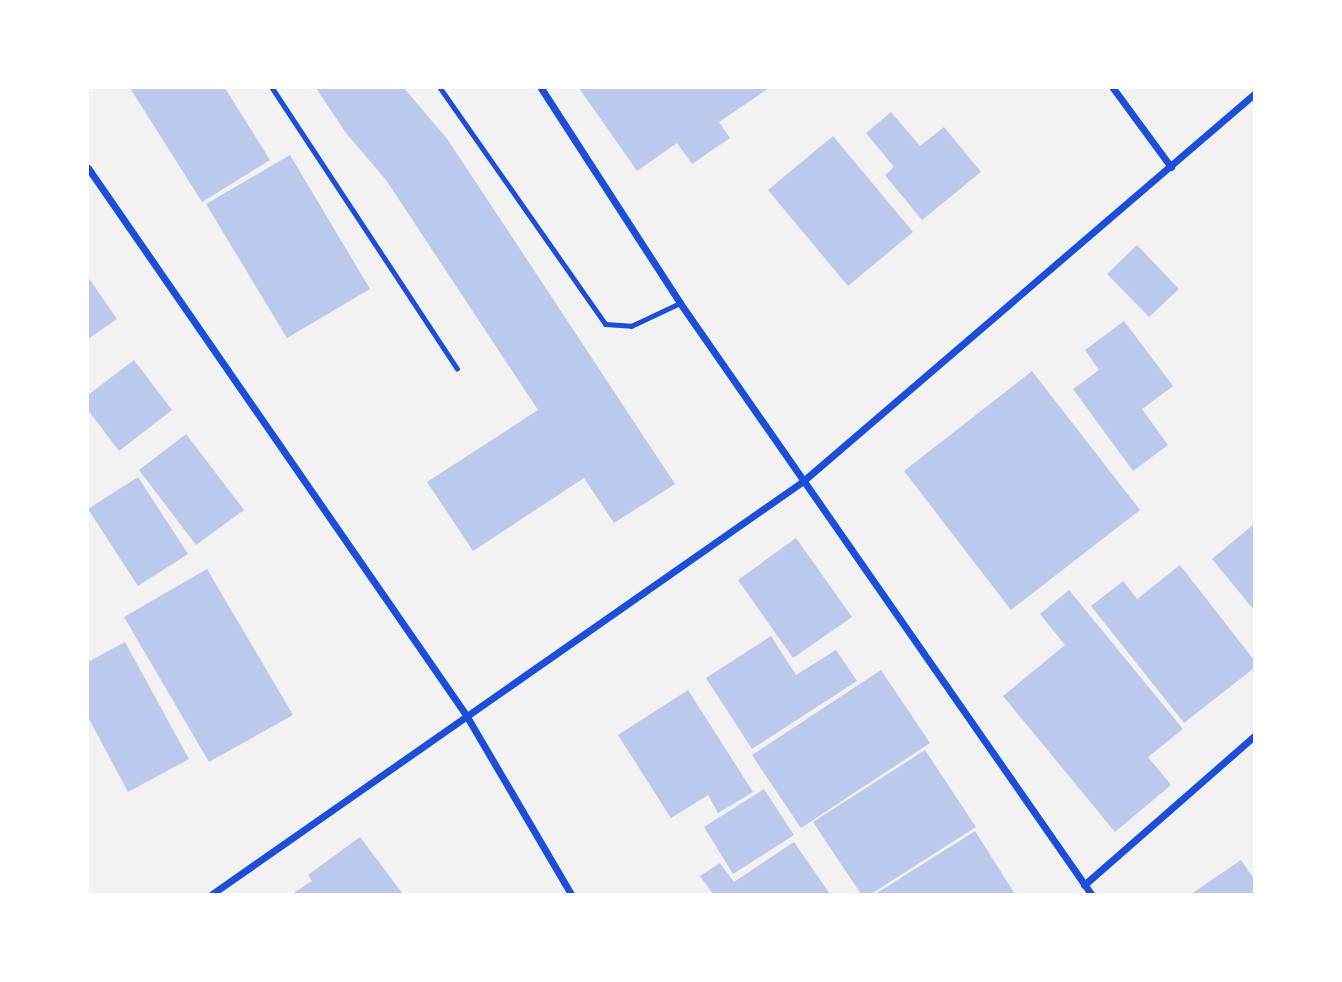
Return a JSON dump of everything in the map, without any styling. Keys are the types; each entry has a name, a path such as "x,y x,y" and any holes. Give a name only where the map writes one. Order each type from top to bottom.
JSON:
{"street":[{"path":"541,88 680,303 802,482 1091,894"},
{"path":"1113,88 1171,167"},
{"path":"212,894 802,482 1255,94"},
{"path":"88,168 466,715 571,894"},
{"path":"1084,885 1255,736"}],"lane":[{"path":"272,88 457,369"},
{"path":"440,88 605,324 631,326 680,303"}],"building":[{"path":"130,88 225,88 270,160 202,202"},
{"path":"316,88 404,88 448,140 675,484 614,523 584,478 473,551 427,482 538,410 386,180 346,133"},
{"path":"579,88 769,88 719,122 730,138 692,164 677,143 637,171"},
{"path":"891,112 920,146 944,127 981,172 922,220 885,175 894,167 866,133"},
{"path":"833,136 913,232 848,286 768,190"},
{"path":"290,155 370,289 287,338 206,204"},
{"path":"1137,245 1179,289 1149,317 1107,274"},
{"path":"88,277 117,319 88,339"},
{"path":"1124,321 1173,386 1142,409 1168,445 1133,471 1073,389 1099,370 1085,350"},
{"path":"134,360 172,410 119,451 88,410 88,395"},
{"path":"1032,371 1140,510 1011,610 904,471"},
{"path":"186,434 244,510 196,545 139,470"},
{"path":"138,477 188,554 138,586 88,509"},
{"path":"1254,524 1254,610 1212,559"},
{"path":"796,538 852,617 793,658 738,580"},
{"path":"1180,565 1254,660 1254,668 1184,723 1091,606 1123,581 1137,599"},
{"path":"207,569 293,715 209,762 124,617"},
{"path":"1069,590 1183,729 1148,757 1171,785 1115,832 1003,696 1065,645 1040,614"},
{"path":"771,636 796,675 836,650 857,681 752,749 706,678"},
{"path":"125,642 189,759 128,792 88,717 88,662"},
{"path":"881,670 930,743 801,828 752,755"},
{"path":"688,690 753,792 718,813 708,795 671,818 618,735"},
{"path":"925,750 976,827 871,894 861,894 813,822"},
{"path":"764,789 794,835 733,874 704,827"},
{"path":"975,831 1015,894 875,894 888,886"},
{"path":"360,837 403,894 292,894 312,881 308,875"},
{"path":"794,842 830,894 713,894 700,876 720,863 734,882"},
{"path":"1241,860 1254,879 1254,894 1191,894"}]}
